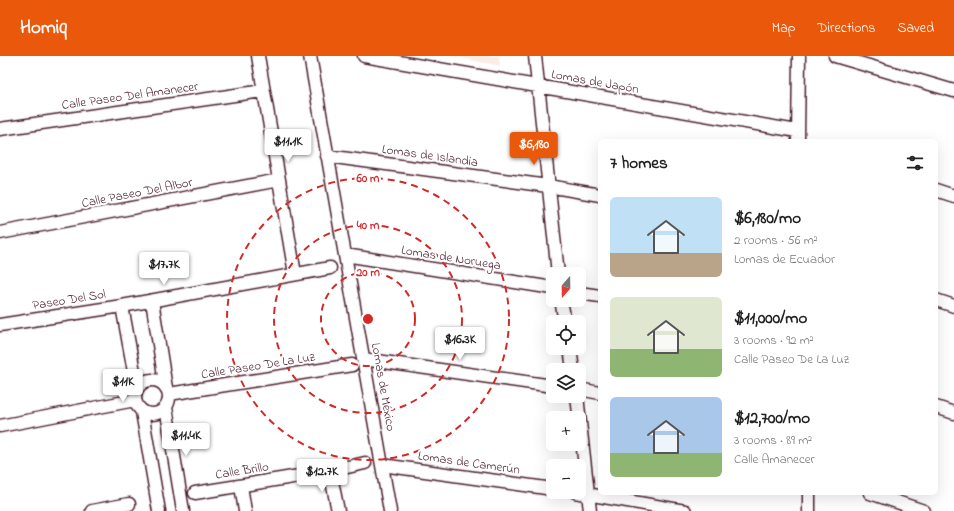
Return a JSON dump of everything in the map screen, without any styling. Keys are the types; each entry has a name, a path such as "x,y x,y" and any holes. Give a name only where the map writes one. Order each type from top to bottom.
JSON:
{"street":[{"path":"258,56 295,274"},
{"name":"Lomas de México","path":"310,56 390,511"},
{"name":"Lomas de Japón","path":"364,56 537,86 797,136"},
{"path":"535,56 557,267"},
{"path":"797,136 800,56"},
{"path":"834,56 954,91"},
{"name":"Calle Paseo Del Amanecer","path":"0,129 263,91"},
{"name":"Lomas de Islandia","path":"327,156 548,186 598,195"},
{"name":"Calle Paseo Del Albor","path":"0,233 279,180"},
{"path":"938,191 954,196"},
{"name":"Lomas de Noruega","path":"345,255 546,287"},
{"name":"Paseo Del Sol","path":"0,326 152,301 330,268"},
{"path":"586,293 598,296"},
{"path":"152,301 167,391 166,407 183,511"},
{"path":"938,301 954,306"},
{"path":"122,306 137,388 135,400 137,407 142,412 159,511"},
{"path":"363,359 546,385"},
{"name":"Calle Paseo De La Luz","path":"167,391 352,365"},
{"path":"137,388 148,380 155,380 161,383 167,391"},
{"path":"586,390 598,393"},
{"path":"0,426 135,400"},
{"path":"579,403 590,511"},
{"path":"142,412 155,414 166,407"},
{"path":"938,408 954,413"},
{"name":"Calle Brillo","path":"195,493 330,471 365,463"},
{"name":"Lomas de Camerún","path":"382,465 546,488"},
{"path":"330,471 338,511"},
{"path":"241,486 245,511"},
{"path":"588,494 685,511"},
{"path":"808,495 809,511"},
{"path":"876,495 924,511"},
{"path":"95,511 129,504"}],"shaded area":[{"path":"451,56 499,56 500,66"}]}
